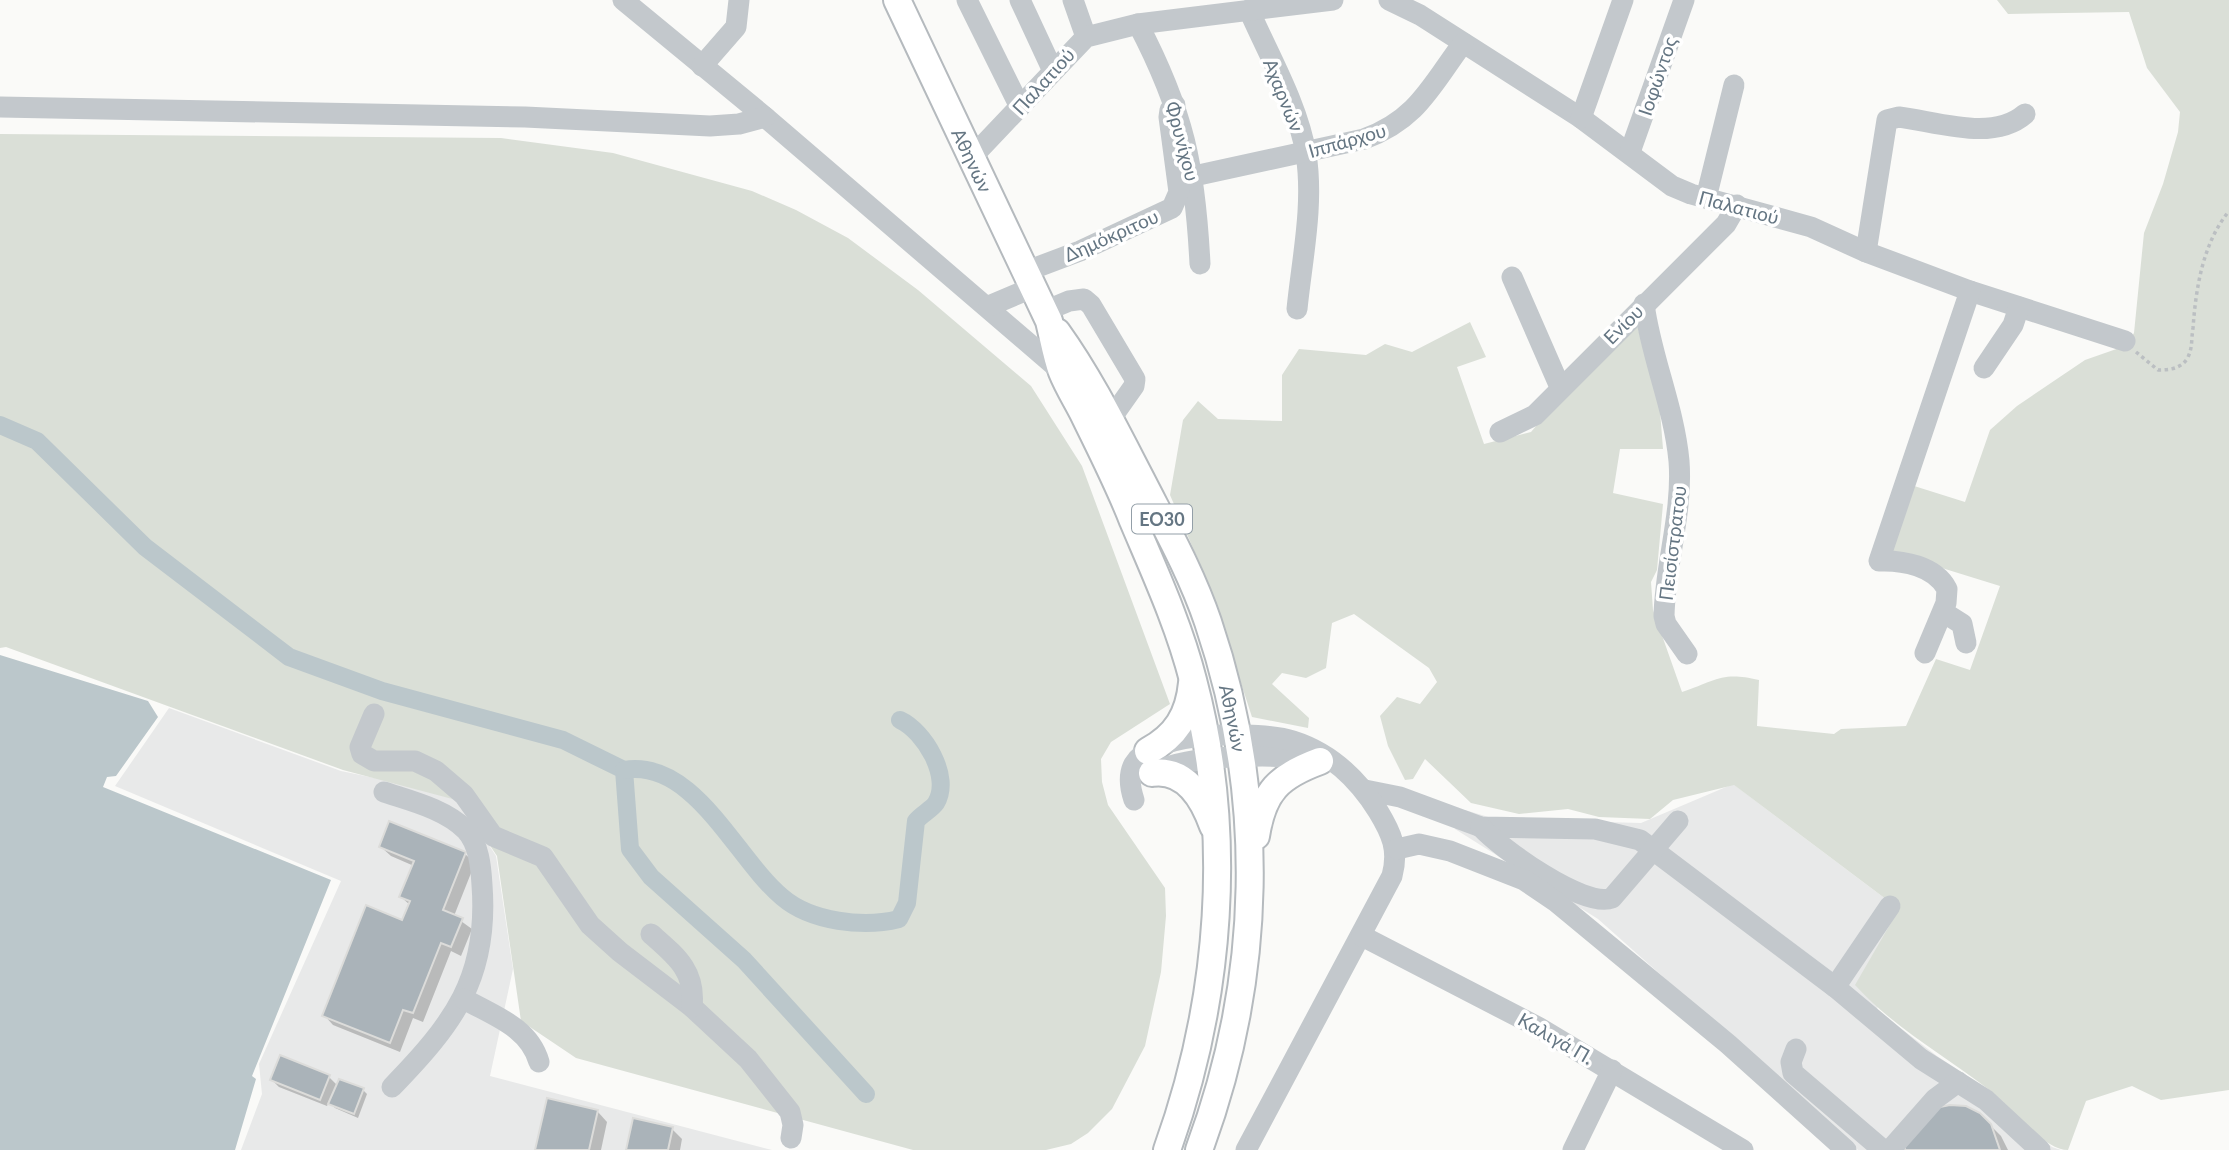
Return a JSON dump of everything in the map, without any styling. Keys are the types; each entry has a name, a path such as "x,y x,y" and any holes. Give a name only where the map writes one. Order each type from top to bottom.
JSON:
{"main road":[{"name":"Αθηνών","path":"897,0 1071,367 1193,678 1208,749 1219,848 1215,929 1204,1013 1180,1115 1167,1150"},
{"name":"Αθηνών","path":"1071,367 1110,420 1192,583 1215,647 1240,746 1249,861 1247,951 1243,992 1221,1083 1199,1150"},
{"path":"1193,678 1187,710 1181,724 1150,762 1174,774 1191,787 1210,817 1219,848"},
{"path":"1249,861 1264,802 1275,784 1300,768 1330,762"}],"street":[{"path":"623,0 989,306 1071,367"},
{"path":"702,66 736,27 740,0"},
{"path":"967,0 1020,107"},
{"path":"1020,0 1053,71"},
{"path":"1073,0 1086,37"},
{"name":"Παλατιού","path":"973,156 1086,37 1138,24 1333,0"},
{"name":"Παλατιού","path":"1389,0 1422,7 1462,43 1581,118 1672,186 1811,227 1866,252 1970,291 2125,341"},
{"path":"1581,118 1623,0"},
{"name":"Ιοφώντος","path":"1630,152 1679,1"},
{"name":"Αχαρνών","path":"1249,10 1286,95 1306,153 1308,200 1297,309"},
{"name":"Φρυνίχου","path":"1138,24 1175,105 1194,176 1200,264"},
{"name":"Ιππάρχου","path":"1194,176 1364,139 1401,122 1412,113 1462,43"},
{"path":"1706,198 1734,85"},
{"name":"Δημόκριτου","path":"1039,297 1080,251 1172,208 1179,192 1169,117 1170,110 1175,105"},
{"path":"0,107 525,117 710,126 739,124 765,117"},
{"path":"1866,252 1887,120 1899,117 1997,129 2013,124 2025,114"},
{"name":"Ενίου","path":"1500,432 1535,415 1560,387 1726,224 1737,205"},
{"path":"1511,277 1560,387"},
{"path":"1925,653 1943,612 1947,589 1939,577 1906,563 1879,561 1970,291"},
{"path":"989,306 1039,297 1084,299 1091,305 1135,379 1135,386 1110,420"},
{"name":"Πεισίστρατου","path":"1644,304 1652,354 1668,405 1679,459 1679,501 1664,616 1666,624 1687,654"},
{"path":"1984,368 2013,325 2019,307"},
{"path":"1943,612 1962,624 1966,643"},
{"path":"374,714 360,747 362,754 374,761 415,761 448,778 464,795 493,836 544,857 590,925 691,1007 748,1059 782,1101 793,1121 791,1138"},
{"path":"1150,762 1172,765 1208,749 1240,746 1270,755 1330,762 1365,790 1387,825 1397,849 1392,876 1362,936 1246,1150"},
{"path":"1365,790 1400,797 1481,827 1595,829 1626,834 1654,849 1835,987 1921,1059 1986,1100 2040,1150"},
{"path":"384,792 452,819 467,832 476,846 483,897 482,939 464,999 431,1046 392,1087"},
{"path":"1481,827 1492,839 1561,884 1599,901 1612,898 1678,821"},
{"path":"1397,849 1419,844 1450,851 1524,880 1555,901 1728,1044 1846,1150"},
{"path":"1835,987 1890,906"},
{"path":"651,934 689,971 693,993 691,1007"},
{"name":"Καλιγά Π.","path":"1362,936 1479,995 1612,1070 1743,1150"},
{"path":"464,999 524,1033 535,1049 539,1062"},
{"path":"1796,1049 1791,1062 1793,1073 1883,1150"},
{"path":"1573,1150 1612,1070"},
{"path":"1890,1150 1935,1099 1958,1082"}],"path":[{"path":"2125,341 2158,370 2172,370 2185,362 2192,349 2206,252 2214,232 2229,211"}],"shaded area":[{"path":"1997,0 2229,0 2229,1090 2161,1100 2132,1086 2086,1101 2068,1150 2058,1148 2038,1136 1992,1092 1904,1029 1855,985 1899,909 1734,785 1673,800 1650,819 1599,817 1568,809 1519,814 1471,803 1425,759 1413,779 1405,780 1388,746 1380,716 1397,697 1420,704 1437,682 1429,668 1354,614 1332,623 1326,668 1306,678 1282,673 1272,684 1309,718 1308,728 1252,717 1209,585 1170,495 1183,420 1198,401 1218,419 1282,421 1282,375 1299,349 1366,355 1385,344 1412,352 1470,322 1486,357 1457,367 1484,444 1531,432 1571,385 1636,321 1660,411 1663,449 1620,449 1613,493 1663,504 1657,570 1651,582 1653,610 1682,692 1719,678 1746,677 1759,680 1757,726 1834,734 1841,729 1906,726 1936,659 1970,670 2000,586 1887,551 1911,485 1965,502 1990,430 2017,406 2085,360 2125,346 2134,333 2144,233 2163,184 2178,132 2180,112 2147,68 2129,12 2008,14"},
{"path":"0,134 501,138 613,153 752,191 796,210 848,238 918,290 1031,386 1082,466 1170,704 1111,742 1101,759 1102,782 1108,805 1165,888 1166,916 1161,972 1145,1046 1112,1109 1088,1133 1071,1144 1046,1150 913,1150 576,1058 521,1021 497,856 460,801 343,770 6,647 0,648"},
{"path":"0,655 148,701 158,717 116,776 107,777 103,787 331,880 252,1076 256,1079 235,1150 0,1150"},
{"path":"169,708 341,771 457,795 496,856 513,969 490,1076 772,1150 241,1150 262,1094 259,1064 341,881 115,786"},
{"path":"1733,784 1899,909 1877,1010 1937,1056 1998,1096 2052,1147 2061,1150 1858,1150 1598,919 1455,829 1465,810 1495,819 1641,823"}],"building":[{"path":"389,821 466,852 443,910 463,918 451,947 441,943 413,1013 403,1010 390,1043 322,1016 366,905 402,920 410,901 399,897 414,861 379,847"},
{"path":"280,1055 330,1075 320,1100 270,1080"},
{"path":"339,1079 364,1088 354,1114 328,1104"},
{"path":"547,1098 598,1110 589,1150 535,1150"},
{"path":"1966,1106 1980,1113 1991,1124 2000,1150 1905,1150 1905,1142 1935,1108"},
{"path":"633,1118 673,1127 668,1150 626,1150"}],"waterway":[{"path":"0,425 37,441 145,547 289,657 382,691 563,740 624,770 630,849 651,877 744,960 866,1094"},
{"path":"624,770 649,770 672,779 693,795 765,880 794,905 838,921 885,922 899,919 907,903 916,821 936,803 940,792 938,768 933,756 918,734 900,720"}]}
